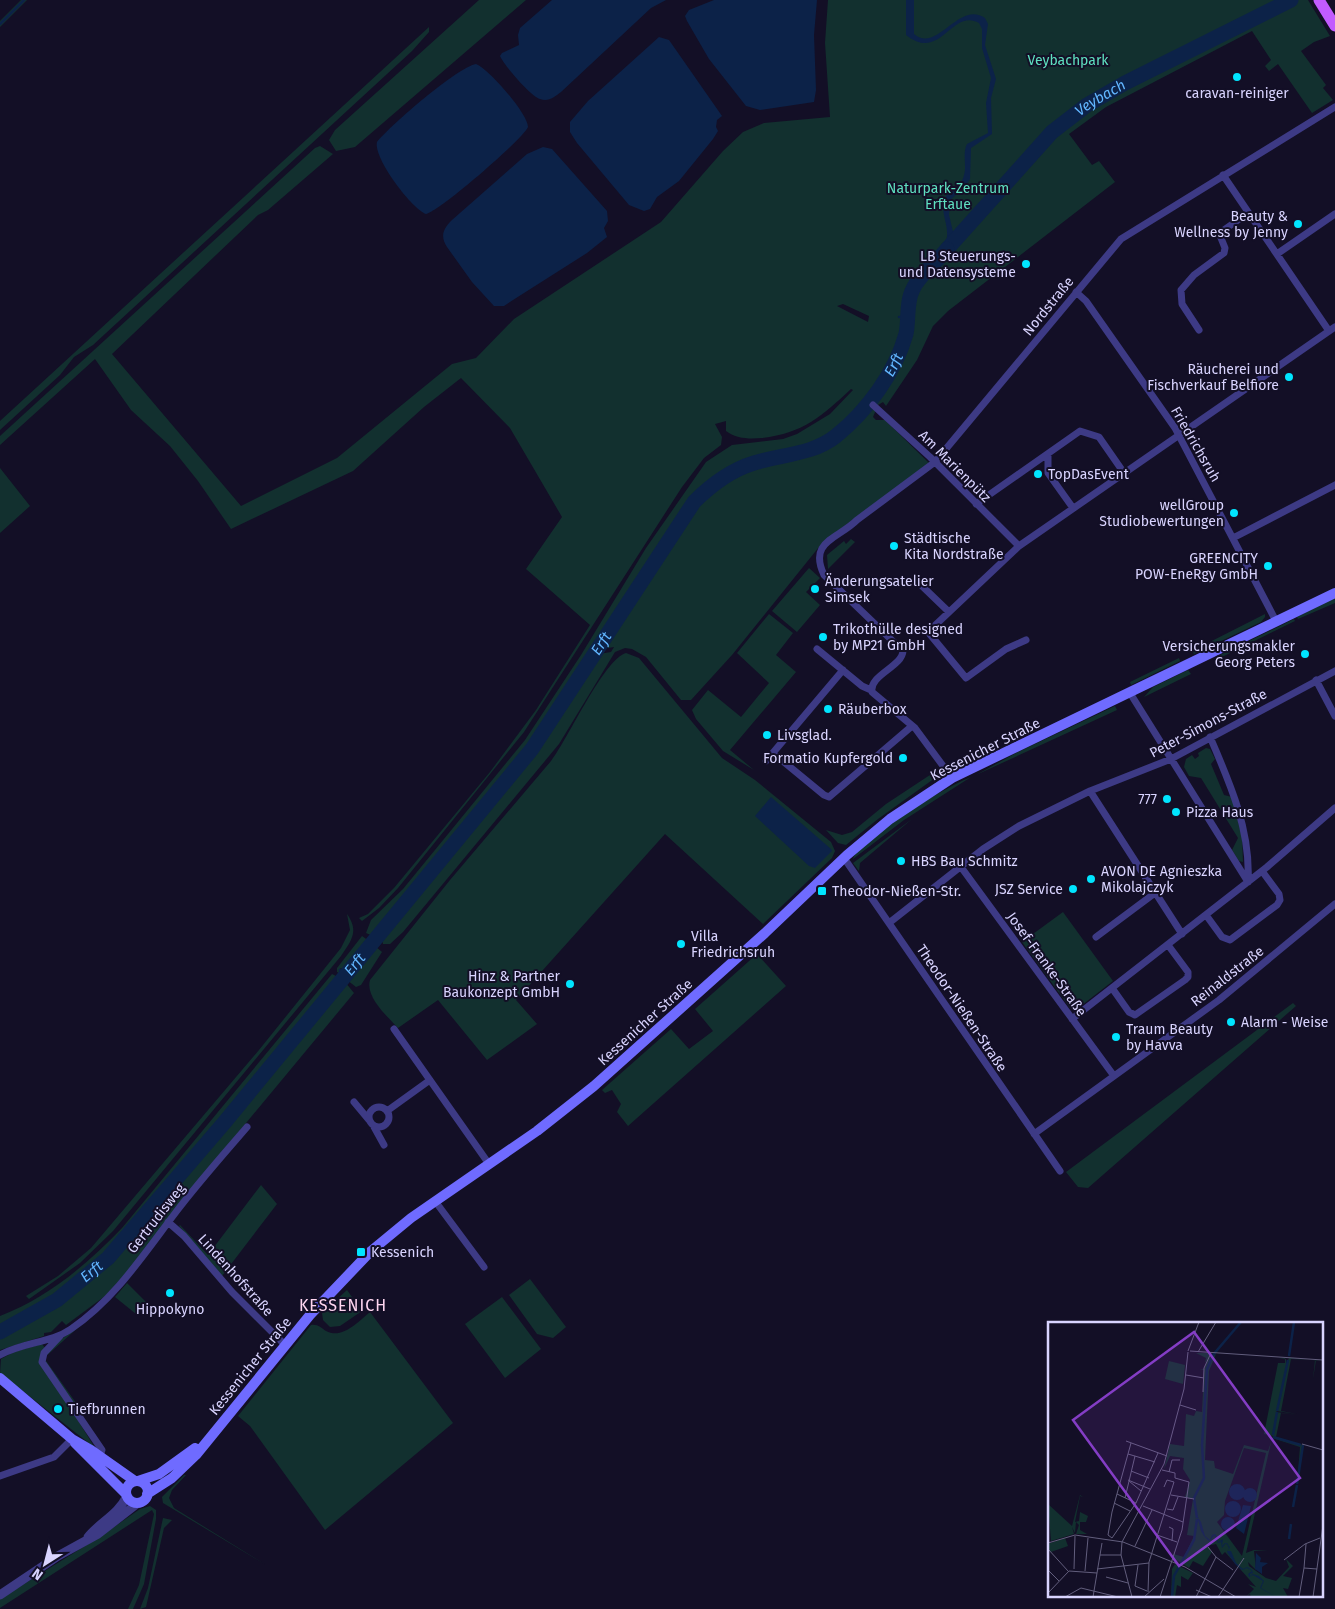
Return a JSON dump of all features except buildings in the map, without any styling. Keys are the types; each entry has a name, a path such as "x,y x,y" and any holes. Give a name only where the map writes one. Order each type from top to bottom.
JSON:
{"main road":[{"path":"1319,0 1335,26"},
{"name":"Kessenicher Straße","path":"208,1439 326,1296 360,1261 400,1227 435,1201 548,1123 620,1064 758,940 844,858 890,819 952,778 1335,593"},
{"path":"0,1378 98,1460 145,1485 147,1494"},
{"path":"98,1460 131,1501 138,1503 144,1500 147,1494 177,1474 208,1439"},
{"path":"126,1495 128,1485 159,1474 208,1439"}],"street":[{"name":"Nordstraße","path":"872,690 873,684 900,659 903,651 824,574 818,562 820,550 824,544 846,530 935,462 1121,239 1335,107"},
{"path":"1026,640 1006,649 966,678 928,632 1019,546 1332,329 1277,254 1223,175"},
{"path":"1199,330 1182,304 1181,290 1194,275 1224,254 1225,248 1221,238 1222,232 1248,213"},
{"path":"1277,254 1335,214"},
{"name":"Friedrichsruh","path":"1076,292 1097,317 1178,435 1276,621"},
{"name":"Am Marienpütz","path":"873,404 935,462 1019,546"},
{"path":"976,504 1080,431 1089,432 1100,437 1124,473"},
{"path":"1048,454 1048,473 1073,508"},
{"path":"1233,538 1335,485"},
{"path":"922,586 949,612"},
{"path":"817,648 862,686 872,690 912,726 952,778"},
{"path":"766,761 842,670"},
{"name":"Peter-Simons-Straße","path":"889,923 994,841 1019,826 1090,791 1171,759 1335,671"},
{"path":"1316,680 1335,716"},
{"path":"1130,693 1248,882"},
{"path":"773,753 824,795 829,797 912,726"},
{"path":"1210,737 1240,817 1249,862 1248,882"},
{"path":"1090,791 1182,934"},
{"path":"1072,1018 1262,871 1335,808"},
{"name":"Theodor-Nießen-Straße","path":"844,858 1060,1172"},
{"name":"Josef-Franke-Straße","path":"961,867 1114,1076"},
{"path":"1206,915 1222,937 1230,940 1277,906 1280,900 1279,894 1262,871"},
{"path":"1096,937 1155,893"},
{"name":"Reinaldstraße","path":"1034,1134 1219,1000 1335,904"},
{"path":"1112,988 1129,1012 1135,1016 1185,980 1188,977 1188,972 1168,945"},
{"path":"394,1030 489,1164"},
{"path":"387,1111 430,1080"},
{"path":"354,1102 371,1123 384,1145"},
{"path":"381,1107 387,1111 389,1118 380,1126 371,1123 370,1113 376,1108 381,1107"},
{"name":"Gertrudisweg","path":"0,1355 20,1345 60,1336 76,1325 119,1287 168,1222 247,1127"},
{"path":"435,1201 484,1267"},
{"name":"Lindenhofstraße","path":"168,1222 285,1345"},
{"path":"60,1336 44,1353 42,1362 102,1450 98,1460"},
{"path":"0,1476 54,1457 72,1439"},
{"path":"86,1540 95,1528 117,1512 126,1495"},
{"path":"0,1595 107,1528 138,1503"}],"green space":[{"path":"21,0 27,0 0,27 0,21"},
{"path":"479,0 526,0 355,147 336,151 329,140 335,130"},
{"path":"828,0 1308,0 1330,36 1314,42 1301,51 1326,85 1323,88 1333,100 1312,113 1278,64 1269,71 1265,66 1271,60 1252,31 1106,107 1069,134 1092,165 1099,161 1115,182 948,311 933,326 917,360 886,406 883,402 878,405 873,417 876,420 885,420 929,463 823,542 732,655 691,700 681,700 646,657 632,649 625,648 615,652 559,744 403,932 390,944 383,944 382,938 528,760 599,654 611,652 614,647 602,649 678,529 707,495 732,476 754,467 819,451 849,429 871,404 865,400 837,431 816,444 800,450 771,455 739,465 710,482 693,496 530,746 478,812 373,936 366,933 371,920 403,889 525,740 581,655 646,548 706,462 732,445 783,439 797,434 830,414 853,390 851,389 811,422 777,436 743,438 734,436 726,431 726,421 715,424 722,437 721,445 704,458 682,487 524,732 398,888 379,908 362,921 359,918 368,914 394,888 490,772 536,710 590,625 526,569 562,517 510,428 461,378 424,407 353,471 231,529 198,481 170,446 131,410 95,359 0,445 0,436 315,148 320,146 333,154 268,210 258,215 112,354 241,506 337,458 452,364 476,358 514,319 661,222 723,151 743,132 764,123 830,117 825,43","holes":["843,304 869,316 868,322 837,306"]},
{"path":"429,27 429,32 412,51 93,345 74,357 60,375 0,430 0,421"},
{"path":"0,468 30,506 0,533"},
{"path":"851,539 855,542 828,569 827,555 844,541 846,544"},
{"path":"809,568 820,578 806,592 820,605 797,632 772,611"},
{"path":"1335,598 1335,603 1298,619 1297,617"},
{"path":"769,614 793,633 776,655 796,672 730,750 754,770 723,751 696,719 692,710 708,690 741,717 769,683 737,653"},
{"path":"1265,614 1261,622 1194,654 1192,651"},
{"path":"1294,619 1295,621 1220,658 1220,655"},
{"path":"626,653 639,658 722,758 755,780 831,842 835,851 832,858 763,924 665,834 516,1000 537,1024 487,1060 438,1000 398,1028 374,1000 369,986 370,980 450,880 551,761 607,669 617,658"},
{"path":"1179,658 1180,661 1131,685 1130,682"},
{"path":"1188,670 1191,674 1144,697 1153,687"},
{"path":"1115,706 1117,710 976,775 1016,753"},
{"path":"1206,748 1210,749 1215,759 1211,764 1224,795 1232,797 1242,837 1243,862 1239,861 1232,850 1238,838 1201,778 1189,776 1184,767 1186,759 1192,755 1195,759 1199,756 1198,753"},
{"path":"980,750 983,755 958,765 952,764"},
{"path":"939,769 935,778 878,819 846,845 838,843 826,830 842,835 852,832 886,804"},
{"path":"971,777 904,820 853,859 871,838 906,813"},
{"path":"912,819 860,863 859,871 853,863"},
{"path":"1063,912 1113,981 1077,1009 1070,1008 1022,942"},
{"path":"347,914 353,925 353,935 341,956 113,1231 80,1263 29,1299 26,1296 58,1276 91,1248 259,1050 341,948 350,930"},
{"path":"362,936 369,941 345,972 341,968 339,971 342,975 337,972 337,968"},
{"path":"375,946 382,952 361,985 356,987 347,980"},
{"path":"757,954 786,986 628,1126 617,1112 621,1104 612,1090 605,1093 602,1090 671,1029 689,1049 713,1031 695,1009"},
{"path":"332,974 340,978 118,1244 92,1270 48,1303 0,1329 0,1316 51,1290 95,1255 122,1228"},
{"path":"345,982 354,993 183,1199 132,1267 105,1296 66,1325 62,1321 51,1332 44,1333 44,1336 0,1350 0,1336 37,1317 70,1294 131,1239 185,1177"},
{"path":"1293,1003 1296,1006 1088,1188 1078,1187 1066,1172"},
{"path":"261,1185 277,1204 222,1276 179,1226 208,1255"},
{"path":"530,1279 566,1327 553,1338 537,1334 509,1295"},
{"path":"127,1283 147,1303 136,1314 115,1297"},
{"path":"347,1290 362,1311 340,1326 330,1327 323,1320 322,1313"},
{"path":"502,1297 541,1349 505,1378 465,1324"},
{"path":"370,1312 453,1423 325,1530 250,1426 238,1416 311,1325 318,1326 332,1333 338,1333 350,1328"},
{"path":"81,1325 44,1358 56,1343"},
{"path":"42,1344 45,1348 40,1359 95,1448 0,1373 1,1359 14,1352"},
{"path":"44,1358 79,1407 77,1407 46,1366"},
{"path":"186,1475 172,1490 169,1498 174,1508 266,1565 163,1503 162,1497"},
{"path":"150,1506 156,1510 156,1519 144,1584 133,1609 128,1609 139,1585 154,1514 152,1510 0,1608 0,1599 101,1536 140,1509"},
{"path":"163,1518 172,1520 164,1528 146,1607 140,1609 148,1588"}],"water":[{"path":"552,0 666,0 651,8 561,92 543,100 536,97 524,86 500,56 502,53 519,45 518,35 520,28"},
{"path":"714,0 817,0 814,35 816,90 814,102 760,110 746,106 709,59 685,16 689,10"},
{"path":"906,0 914,0 914,34 923,38 940,33 957,20 966,16 975,14 985,18 988,24 985,45 996,79 991,98 992,134 971,148 970,179 965,187 950,200 949,215 955,240 945,261 936,264 947,239 943,210 944,201 948,194 962,180 965,171 967,144 988,133 986,103 991,78 982,48 982,29 979,23 969,20 961,22 937,40 928,43 918,42 906,35"},
{"path":"659,37 669,40 722,116 717,120 716,127 718,131 713,139 679,181 657,197 650,209 644,211 629,205 577,143 570,132 570,122 588,101"},
{"path":"476,64 490,74 507,92 522,112 528,127 512,145 480,174 447,201 426,214 412,203 395,182 381,159 377,149 377,142 409,111 440,86 454,75"},
{"path":"543,147 552,149 607,211 608,221 604,228 607,237 587,253 504,306 494,306 472,282 447,247 443,233 446,226 452,220 527,154"},
{"path":"771,797 831,849 832,851 815,868 809,866 755,816"}],"waterway":[{"path":"0,24 24,0"},
{"name":"Veybach","path":"948,248 1052,132 1087,105 1125,83 1291,0"},
{"name":"Erft","path":"0,1332 57,1300 108,1258 224,1123 532,749 694,502 714,484 737,470 765,460 807,451 827,442 847,426 869,403 887,377 901,349 906,334 909,300 916,284 947,249"},
{"path":"899,317 908,317"},
{"name":"Erft","path":"340,970 345,977"}],"place":[{"name":"caravan-reiniger","path":"1237,77"},
{"name":"Beauty & Wellness by Jenny","path":"1298,224"},
{"name":"LB Steuerungs- und Datensysteme","path":"1026,264"},
{"name":"Räucherei und Fischverkauf Belfiore","path":"1289,377"},
{"name":"TopDasEvent","path":"1038,474"},
{"name":"wellGroup Studiobewertungen","path":"1234,513"},
{"name":"Städtische Kita Nordstraße","path":"894,546"},
{"name":"GREENCITY POW-EneRgy GmbH","path":"1268,566"},
{"name":"Änderungsatelier Simsek","path":"815,589"},
{"name":"Trikothülle designed by MP21 GmbH","path":"823,637"},
{"name":"Versicherungsmakler Georg Peters","path":"1305,654"},
{"name":"Räuberbox","path":"828,709"},
{"name":"Livsglad.","path":"767,735"},
{"name":"Formatio Kupfergold","path":"903,758"},
{"name":"777","path":"1167,799"},
{"name":"Pizza Haus","path":"1176,812"},
{"name":"HBS Bau Schmitz","path":"901,861"},
{"name":"AVON DE Agnieszka Mikolajczyk","path":"1091,879"},
{"name":"JSZ Service","path":"1073,889"},
{"name":"Theodor-Nießen-Str.","path":"822,891"},
{"name":"Villa Friedrichsruh","path":"681,944"},
{"name":"Hinz & Partner Baukonzept GmbH","path":"570,984"},
{"name":"Alarm - Weise","path":"1231,1022"},
{"name":"Traum Beauty by Havva","path":"1116,1037"},
{"name":"Kessenich","path":"361,1252"},
{"name":"Hippokyno","path":"170,1293"},
{"name":"Tiefbrunnen","path":"58,1409"}],"district":[{"name":"KESSENICH","path":"343,1305"}],"park label":[{"name":"Veybachpark","path":"1068,60"},
{"name":"Naturpark-Zentrum Erftaue","path":"948,196"}]}
